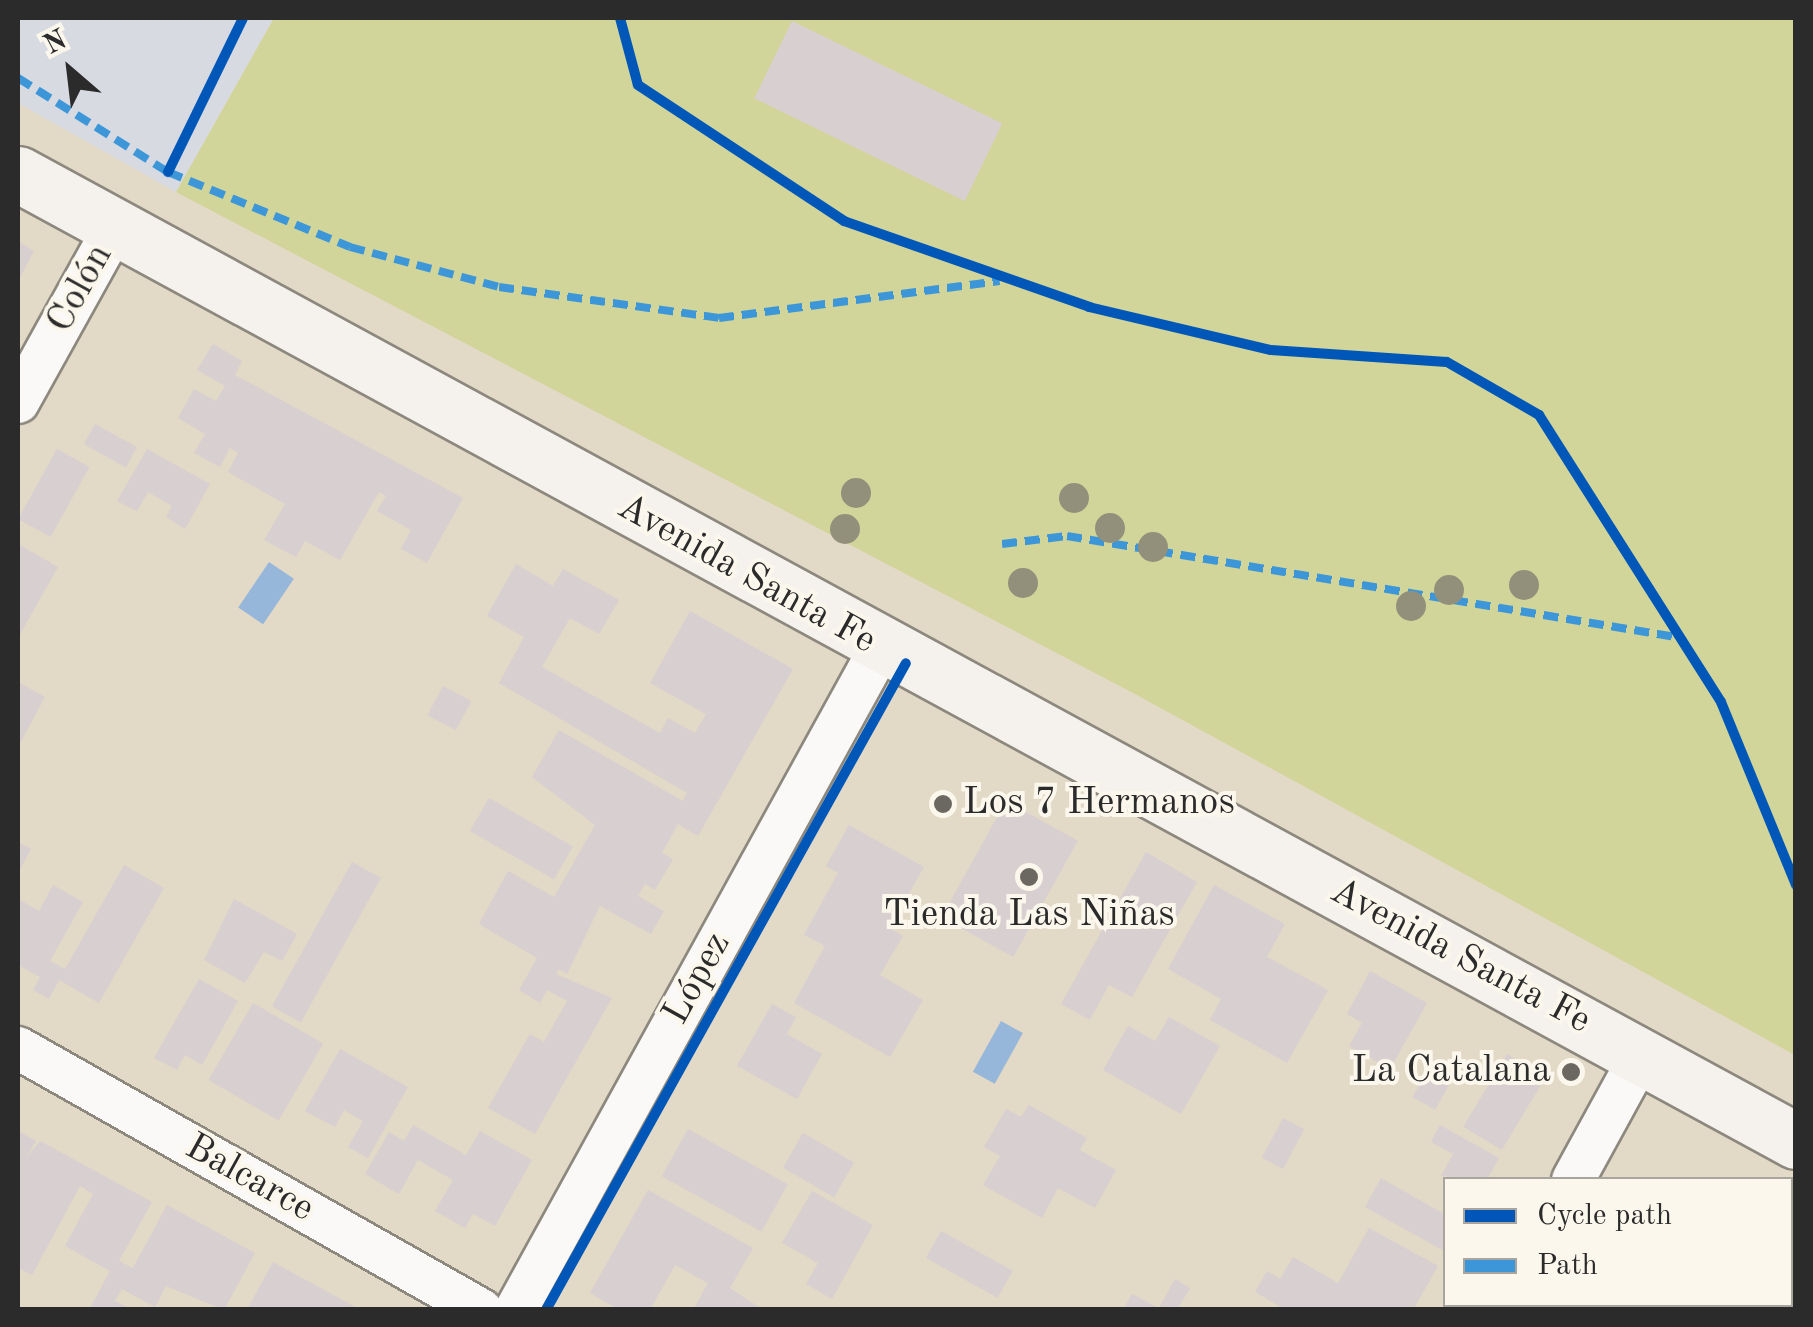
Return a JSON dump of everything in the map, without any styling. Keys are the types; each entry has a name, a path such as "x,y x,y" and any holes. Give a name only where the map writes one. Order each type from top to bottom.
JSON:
{"main road":[{"name":"Avenida Santa Fe","path":"18,174 880,649 1642,1054 1796,1141"}],"street":[{"name":"Colón","path":"18,402 114,227"},
{"name":"López","path":"516,1310 880,649"},
{"name":"Balcarce","path":"18,1048 480,1310"},
{"path":"1575,1177 1642,1054"}],"shaded area":[{"path":"18,18 274,18 176,192 18,103"}],"green space":[{"path":"274,18 1795,18 1795,1055 1135,694 176,192"}],"water":[{"path":"269,562 294,579 263,624 238,608"},
{"path":"1001,1021 1023,1033 995,1084 973,1072"}],"building":[{"path":"792,21 1002,124 965,201 754,98"},
{"path":"18,241 34,251 18,281"},
{"path":"213,344 242,361 235,375 463,498 427,563 401,549 411,530 377,511 386,496 379,492 340,560 305,541 296,557 264,540 285,504 228,472 238,453 230,448 220,467 194,453 205,434 178,418 194,389 216,401 225,386 197,370"},
{"path":"95,424 137,447 126,467 84,444"},
{"path":"57,449 89,467 51,537 18,519"},
{"path":"147,449 210,484 185,529 166,517 172,506 148,492 137,511 117,501"},
{"path":"18,544 58,567 18,638"},
{"path":"516,564 553,586 563,569 619,600 599,634 570,618 542,667 660,733 668,718 695,733 706,714 650,683 690,611 793,669 698,836 678,824 662,853 673,859 655,890 645,884 638,896 664,911 651,934 600,906 567,974 559,969 556,974 612,998 535,1134 488,1108 530,1034 544,1042 567,1001 547,990 540,1003 519,990 537,958 479,924 508,871 554,897 595,825 532,777 559,730 683,801 687,793 499,683 524,637 487,616"},
{"path":"18,682 45,697 18,747"},
{"path":"443,686 471,701 456,730 428,715"},
{"path":"489,798 573,846 554,879 470,831"},
{"path":"1006,801 1078,841 1013,957 942,917"},
{"path":"849,825 924,867 889,928 903,936 880,975 923,1000 890,1057 794,1003 825,946 804,935 838,873 826,866"},
{"path":"18,842 31,849 18,873"},
{"path":"1146,852 1197,882 1132,997 1109,985 1090,1020 1061,1004"},
{"path":"352,862 381,878 301,1022 272,1006"},
{"path":"124,865 164,888 99,1003 59,980 49,999 33,990 40,977 18,965 18,899 39,911 53,885 83,902 50,961 65,969"},
{"path":"1214,885 1285,924 1267,957 1328,990 1287,1063 1210,1020 1221,999 1168,969"},
{"path":"234,899 297,934 282,961 264,952 245,983 204,960"},
{"path":"1370,971 1427,1003 1390,1069 1349,1046 1362,1023 1347,1014"},
{"path":"199,979 238,1001 202,1065 185,1055 177,1070 154,1058"},
{"path":"253,1003 323,1044 279,1121 208,1080"},
{"path":"772,1004 796,1017 787,1034 822,1054 797,1099 737,1066"},
{"path":"1169,1017 1220,1046 1181,1114 1103,1070 1128,1026 1155,1041"},
{"path":"340,1049 408,1087 368,1158 348,1147 363,1121 344,1110 335,1127 305,1111"},
{"path":"1507,1054 1546,1077 1502,1150 1463,1127"},
{"path":"1427,1071 1450,1084 1435,1110 1412,1097"},
{"path":"1029,1105 1087,1138 1080,1150 1116,1170 1095,1208 1058,1188 1042,1218 983,1185 1000,1156 984,1147 1006,1109 1021,1117"},
{"path":"1283,1118 1304,1129 1283,1169 1262,1158"},
{"path":"413,1125 466,1155 480,1131 532,1160 495,1226 473,1214 465,1228 435,1211 453,1180 418,1160 399,1194 365,1174 389,1132 404,1141"},
{"path":"1440,1125 1499,1158 1489,1177 1441,1176 1453,1154 1431,1142"},
{"path":"688,1129 788,1184 762,1231 662,1176"},
{"path":"18,1131 36,1141 26,1158 40,1141 152,1202 119,1261 133,1268 167,1205 255,1253 224,1310 166,1286 155,1307 122,1289 115,1301 132,1310 89,1310 110,1271 65,1246 93,1194 80,1186 32,1275 18,1268"},
{"path":"803,1133 854,1162 834,1197 783,1168"},
{"path":"1381,1178 1443,1213 1443,1250 1365,1207"},
{"path":"648,1190 753,1248 730,1288 763,1310 693,1310 708,1283 675,1265 650,1310 619,1310 590,1293"},
{"path":"812,1191 873,1225 832,1299 806,1284 818,1263 782,1243"},
{"path":"1369,1228 1438,1266 1413,1310 1286,1310 1255,1292 1267,1271 1280,1279 1293,1257 1338,1283"},
{"path":"941,1231 1013,1271 998,1298 926,1258"},
{"path":"273,1262 361,1310 247,1310"},
{"path":"1175,1279 1190,1288 1177,1310 1123,1310 1132,1294 1159,1308"}],"marked path":[{"path":"18,78 168,172 350,247 499,287 719,318 1000,281"},
{"path":"1002,544 1067,536 1676,637"}],"cycle path":[{"path":"168,172 243,18"},
{"path":"620,18 638,85 844,221 1089,307 1271,350 1447,362 1539,415 1721,702 1796,885"},
{"path":"546,1310 906,663"}],"place":[{"name":"Los 7 Hermanos","path":"943,804"},
{"name":"Tienda Las Niñas","path":"1029,877"},
{"name":"La Catalana","path":"1571,1072"}]}
